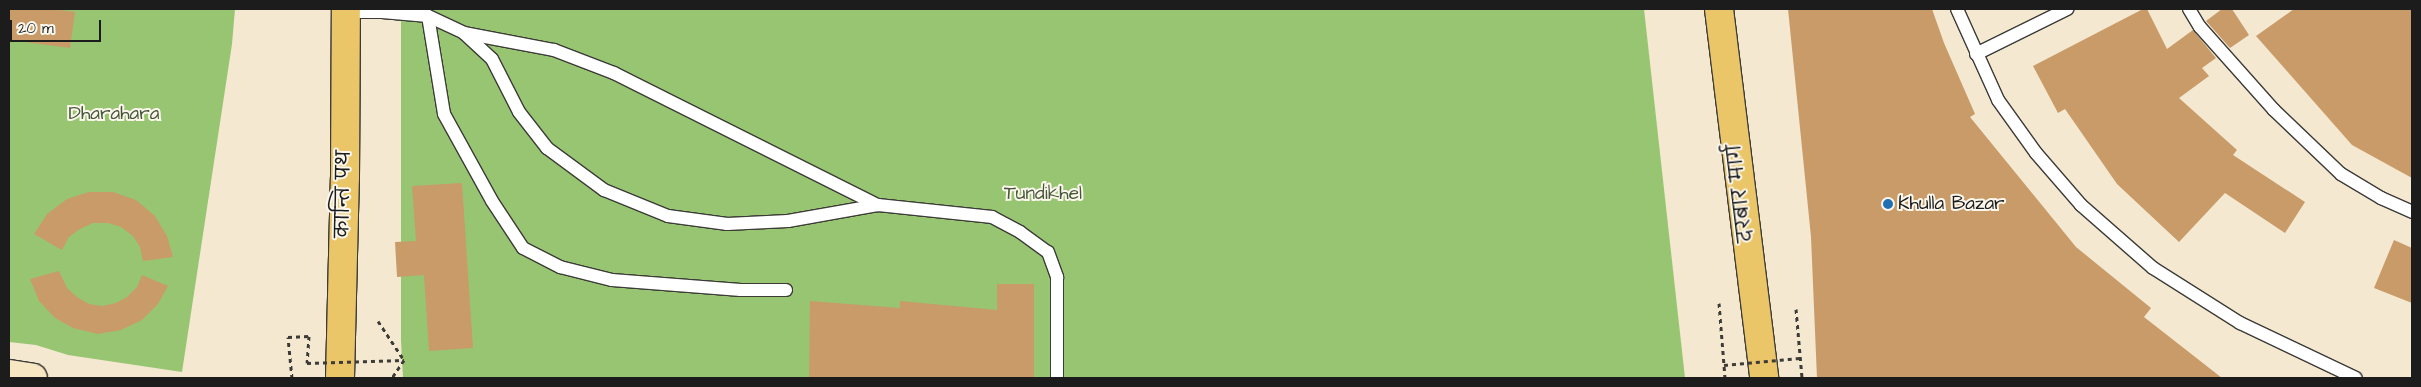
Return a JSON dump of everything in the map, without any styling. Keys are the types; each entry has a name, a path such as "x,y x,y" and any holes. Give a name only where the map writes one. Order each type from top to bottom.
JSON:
{"main road":[{"name":"दरबार मार्ग","path":"1719,9 1764,378"},
{"name":"कान्ति पथ","path":"340,378 345,188 346,10"}],"street":[{"path":"9,374 33,378"}],"lane":[{"path":"1957,9 1998,100 2036,153 2081,205 2153,268 2240,323 2356,378"},
{"path":"1976,54 2067,9"},
{"path":"2189,9 2200,27 2274,110 2341,174 2381,198 2412,212"},
{"path":"346,10 428,16 464,33 554,50 614,73 878,205"},
{"path":"428,16 444,114 492,201 523,248 560,267 612,280 741,290 786,290"},
{"path":"464,33 492,59 519,112 547,148 604,190 668,216 727,224 788,221 878,205 992,217 1020,232 1048,252 1057,277 1057,378"}],"path":[{"path":"1718,303 1725,378"},
{"path":"1796,308 1802,378"},
{"path":"378,321 404,360"},
{"path":"292,378 288,337 308,336 307,363 404,360"},
{"path":"1724,366 1800,358"},
{"path":"392,378 404,360"}],"green space":[{"name":"Dharahara","path":"9,9 235,9 232,44 182,372 68,355 36,345 9,342"},
{"name":"Tundikhel","path":"401,9 1644,9 1685,378 403,378 401,340"}],"building":[{"path":"9,9 52,9 75,12 70,48 9,40"},
{"name":"Khulla Bazar","path":"1788,9 1932,9 1944,43 1975,114 1970,117 2076,247 2151,308 2144,317 2222,378 1817,378 1811,237"},
{"path":"2143,9 2147,9 2167,49 2193,30 2216,58 2202,68 2209,76 2179,98 2237,150 2233,155 2305,202 2285,233 2225,193 2179,242 2117,184 2065,109 2058,113 2033,66"},
{"path":"2222,9 2232,9 2249,35 2230,48 2206,21"},
{"path":"2294,9 2412,9 2412,178 2352,145 2256,36"},
{"path":"462,183 473,348 429,351 424,275 397,277 395,242 416,241 412,186"},
{"path":"89,192 113,192 136,200 155,216 167,236 173,257 143,261 140,247 133,236 121,227 108,223 93,223 80,229 69,237 62,250 34,234 47,214 67,199"},
{"path":"2394,240 2412,248 2412,303 2374,288"},
{"path":"59,271 67,288 77,297 89,304 102,306 116,303 127,297 137,287 142,275 168,286 158,304 142,320 121,330 98,334 73,328 55,318 39,301 30,279"},
{"path":"997,284 1034,284 1034,378 809,378 810,301 900,308 900,301 997,310"}],"place":[{"name":"Khulla Bazar","path":"1888,204"}]}
